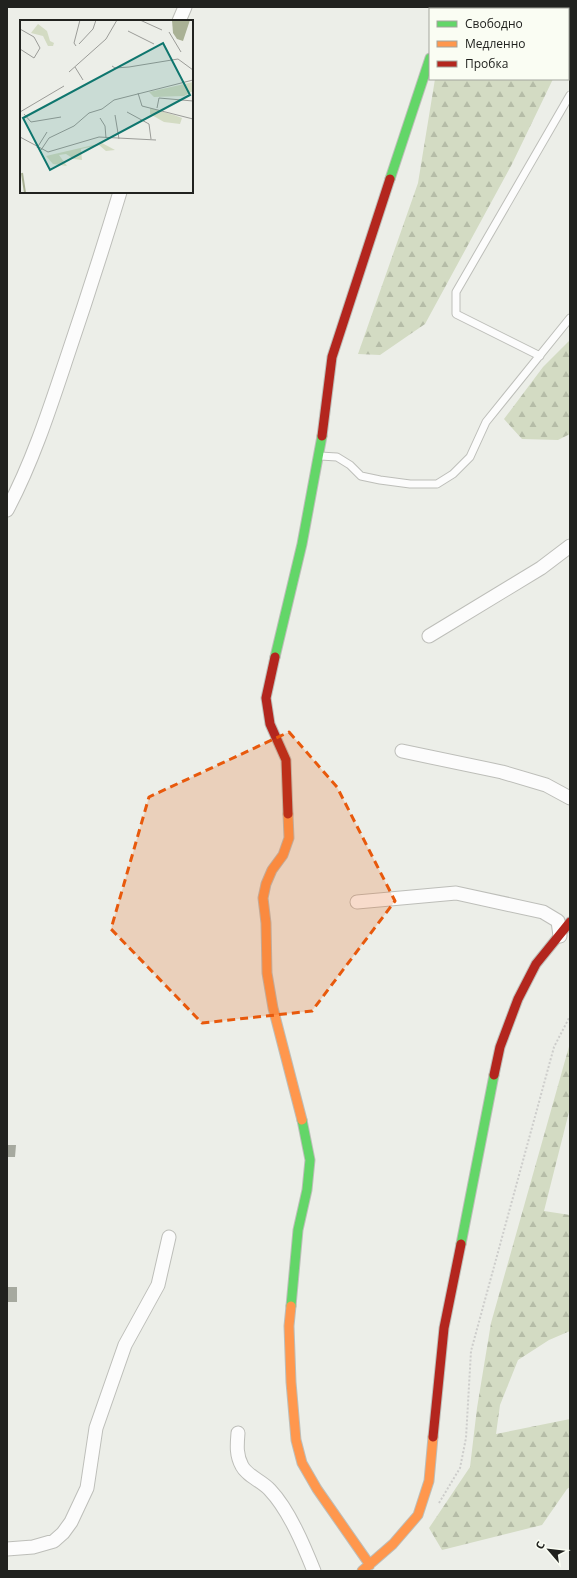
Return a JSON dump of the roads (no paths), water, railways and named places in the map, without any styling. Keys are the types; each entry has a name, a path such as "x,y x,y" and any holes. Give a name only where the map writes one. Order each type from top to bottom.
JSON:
{"street":[{"path":"179,20 185,7"},
{"path":"370,1565 317,1489 302,1463 296,1440 291,1382 289,1326 298,1230 307,1190 310,1160 305,1131 273,1008 267,974 266,923 263,898 272,870 283,855 289,838 286,760 270,724 266,698 302,544 319,456 332,357 429,61"},
{"path":"7,510 17,492 49,413 120,193"},
{"path":"429,636 541,568 570,546"},
{"path":"402,751 502,772 546,785 570,798"},
{"path":"357,902 456,893 543,912 558,921 560,936"},
{"path":"362,1571 393,1544 418,1515 429,1481 444,1328 500,1047 518,999 536,964 570,922"},
{"path":"7,1549 33,1547 54,1541 63,1533 71,1522 87,1488 96,1428 101,1413 126,1345 158,1285 169,1237"},
{"path":"238,1433 237,1454 243,1468 270,1490 304,1546 314,1571"}],"lane":[{"path":"540,356 456,314 456,292 570,95"},
{"path":"319,456 338,457 350,465 361,476 410,484 437,484 453,474 470,457 486,422 570,318"}]}
